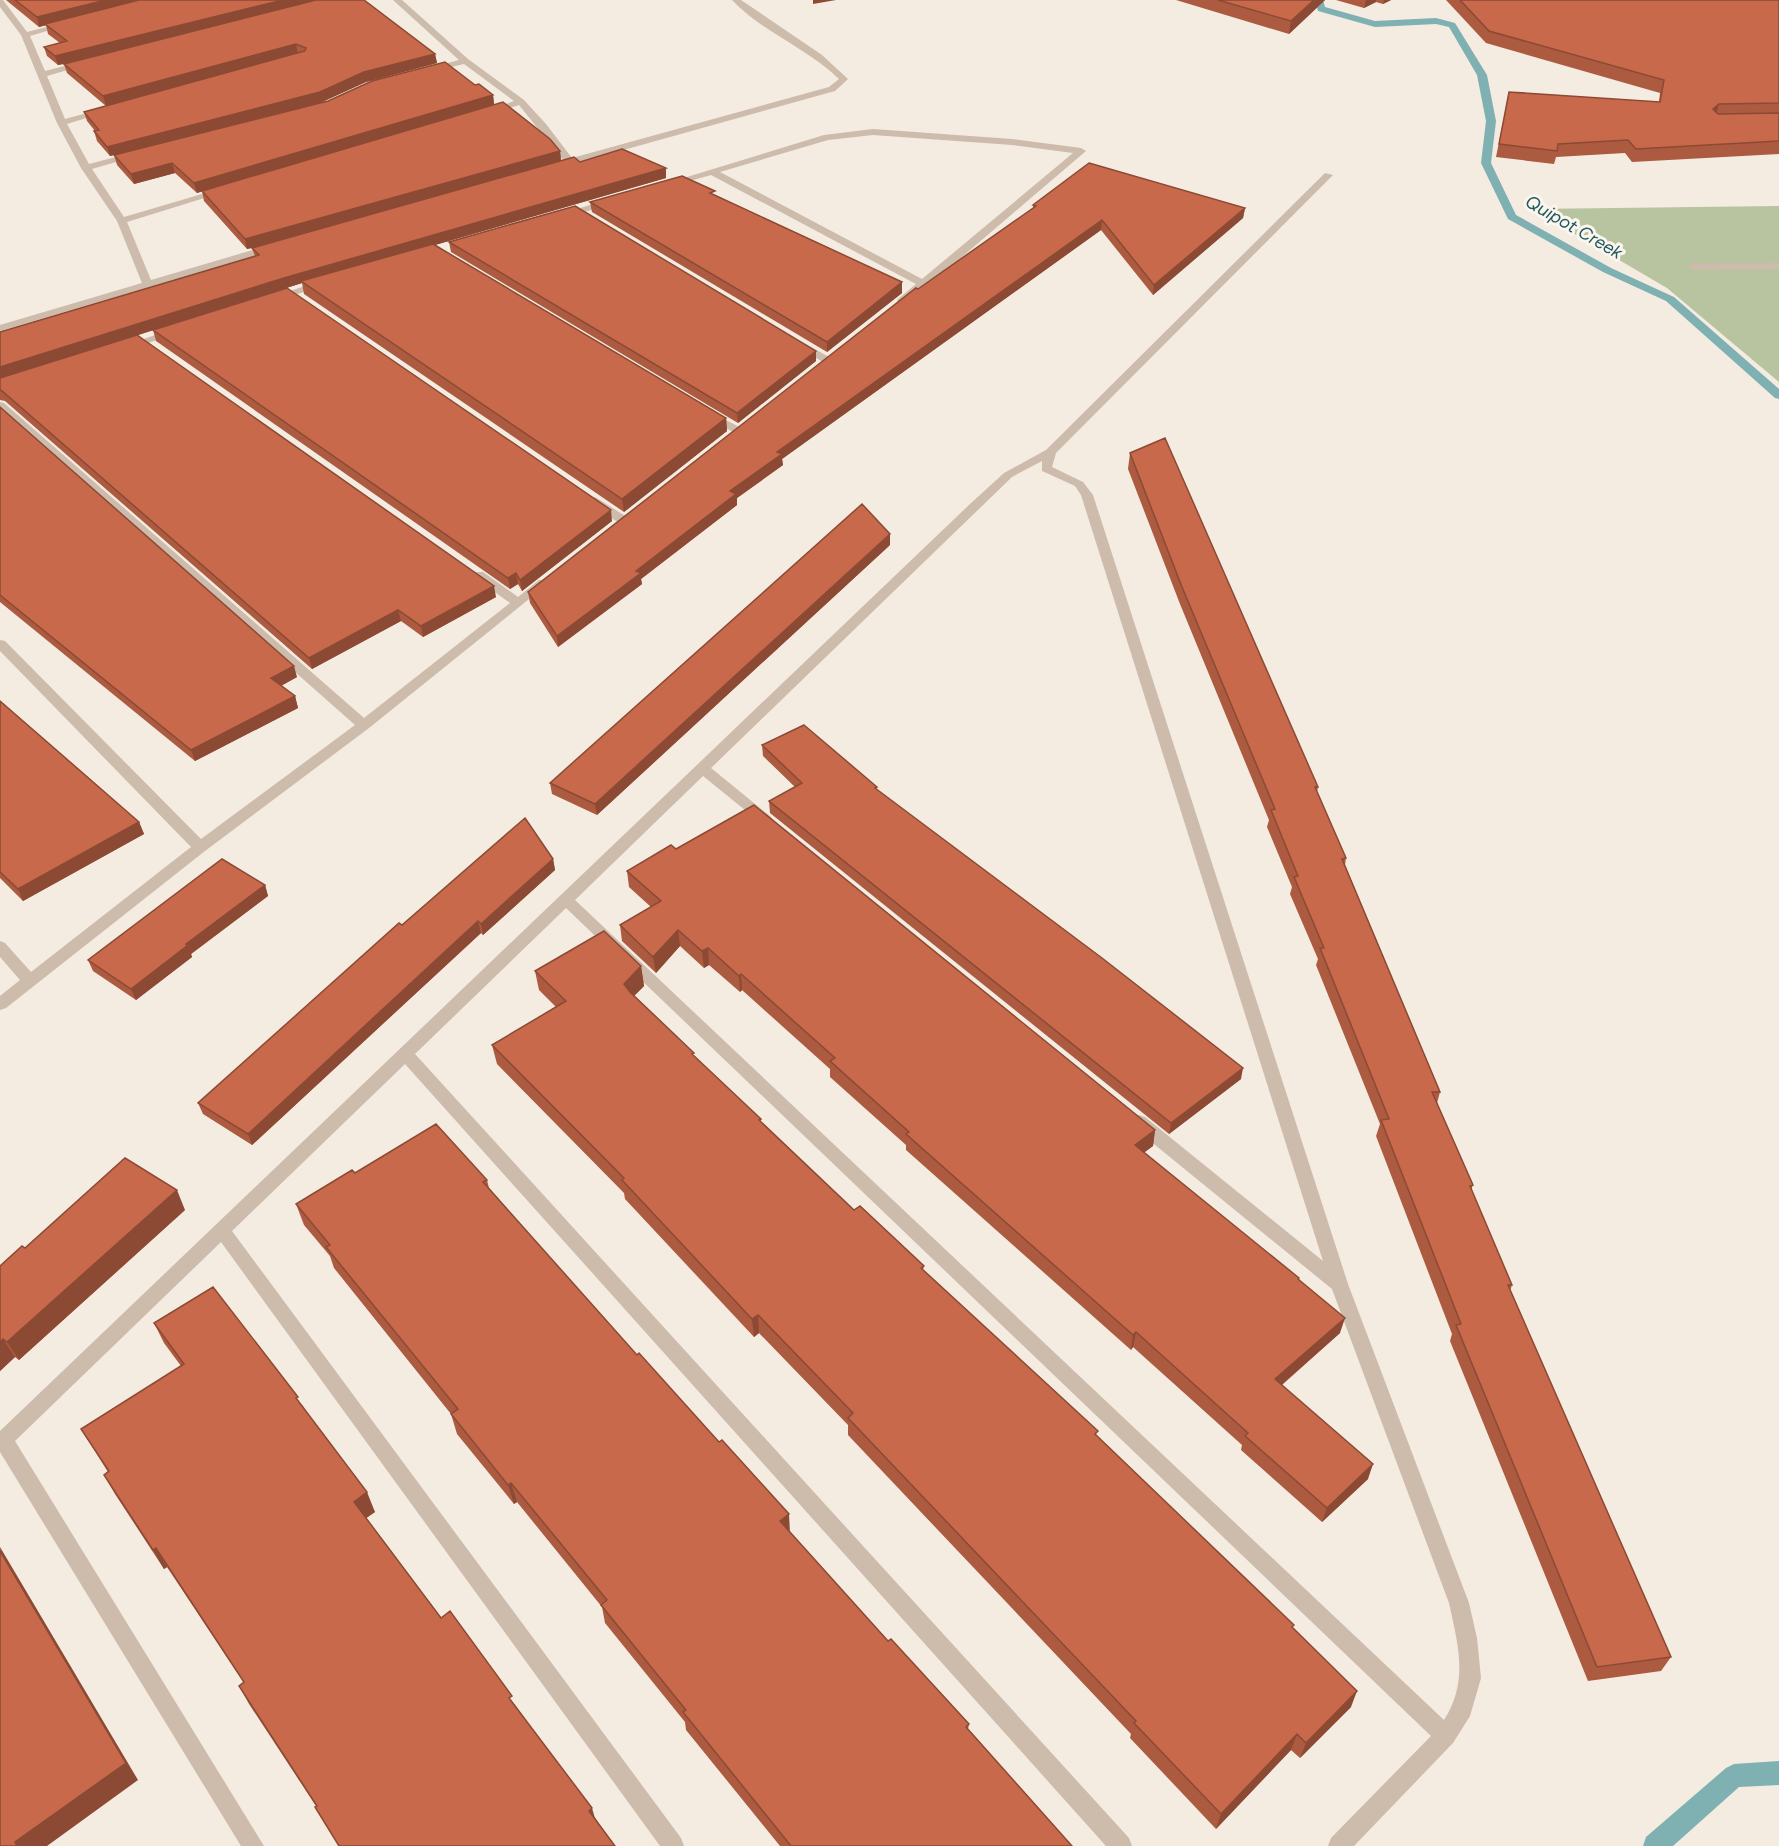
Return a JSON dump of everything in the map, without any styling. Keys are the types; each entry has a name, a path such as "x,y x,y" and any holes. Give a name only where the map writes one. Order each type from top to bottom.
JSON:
{"street":[{"path":"1,0 25,35 62,123 86,168 122,221 147,283"},
{"path":"397,0 465,61 521,102 543,126 570,162"},
{"path":"548,169 832,89 844,79 828,62 750,12 736,0"},
{"path":"25,35 71,23"},
{"path":"40,75 98,60"},
{"path":"423,72 465,61"},
{"path":"475,116 521,102"},
{"path":"62,123 108,110"},
{"path":"659,187 827,137 873,132 1012,142 1081,151 924,284 888,311"},
{"path":"86,168 143,153"},
{"path":"711,171 924,284"},
{"path":"253,1846 2,1441 567,901 1008,475 1050,452 1328,175"},
{"path":"122,221 236,187"},
{"path":"550,218 619,199"},
{"path":"579,211 589,217"},
{"path":"0,328 280,245"},
{"path":"1693,267 1779,266"},
{"path":"269,300 296,296 336,279"},
{"path":"111,351 150,344 190,326"},
{"path":"788,336 827,360"},
{"path":"0,405 364,725"},
{"path":"697,406 738,430"},
{"path":"1050,452 1046,469 1079,484 1087,495 1340,1284 1458,1603 1467,1638 1471,1678 1463,1709 1446,1736 1339,1846"},
{"path":"584,494 624,520"},
{"path":"470,569 518,603"},
{"path":"0,1004 200,847 364,725 553,576"},
{"path":"0,644 200,847"},
{"path":"703,769 777,829"},
{"path":"567,901 1446,1736"},
{"path":"0,946 29,980"},
{"path":"406,1054 1121,1846"},
{"path":"1127,1112 1340,1284"},
{"path":"222,1230 673,1846"}],"green space":[{"path":"1779,206 1779,382 1667,288 1532,209"}],"building":[{"path":"15,0 106,0 37,17"},
{"path":"139,0 283,0 55,56 44,47 67,41 45,24"},
{"path":"316,0 364,0 435,54 364,72 320,92 107,147 94,131 99,130 84,112 305,51 306,48 296,44 103,96 64,64"},
{"path":"1218,0 1314,0 1291,21"},
{"path":"1460,0 1779,0 1779,103 1719,104 1713,109 1718,114 1779,113 1779,141 1636,149 1628,140 1558,144 1557,151 1499,144 1509,92 1660,102 1664,80 1489,31"},
{"path":"445,62 475,85 479,84 493,95 194,183 172,163 131,174 114,155 328,101 372,81"},
{"path":"503,102 550,139 560,151 245,239 202,191"},
{"path":"622,149 666,168 284,278 0,367 0,332 259,255 252,248 574,157 580,162"},
{"path":"1089,163 1245,208 1154,285 1102,220 777,452 782,454 730,491 736,494 636,571 641,573 557,636 528,592 916,288 918,289 1036,206 1033,205"},
{"path":"682,176 715,191 710,193 902,282 827,342 590,202"},
{"path":"575,206 816,351 737,413 449,242"},
{"path":"433,244 726,418 622,499 301,281"},
{"path":"287,288 611,510 520,580 516,573 508,578 153,330"},
{"path":"137,335 494,586 421,626 398,610 309,658 0,390 0,378"},
{"path":"0,407 294,666 271,678 295,696 191,750 0,595"},
{"path":"1165,438 1318,787 1315,787 1346,858 1342,859 1440,1092 1432,1092 1473,1185 1470,1186 1512,1285 1508,1285 1671,1657 1597,1667 1456,1325 1461,1324 1381,1120 1389,1119 1320,948 1324,948 1294,877 1298,876 1271,810 1275,809 1182,587 1130,453"},
{"path":"862,504 890,534 595,804 550,783"},
{"path":"0,701 139,822 18,889 0,872"},
{"path":"804,725 877,787 875,788 1102,958 1243,1068 1171,1123 769,801 802,783 762,745"},
{"path":"754,805 1155,1130 1135,1145 1345,1318 1275,1379 1373,1464 1327,1508 1245,1436 1248,1433 1136,1332 1133,1335 906,1134 909,1132 830,1061 835,1058 741,974 739,976 708,948 702,951 678,930 653,957 620,925 661,901 627,871 671,845 676,849"},
{"path":"525,818 553,859 481,924 478,921 248,1134 198,1103 399,923 402,925"},
{"path":"222,859 265,885 186,944 188,945 131,989 88,960"},
{"path":"604,931 641,966 624,984 630,992 854,1210 860,1206 924,1266 921,1268 1098,1431 1095,1434 1294,1625 1292,1627 1357,1691 1306,1743 1297,1734 1221,1814 1134,1723 1136,1721 848,1418 853,1413 758,1315 752,1319 622,1180 624,1178 492,1045 566,1001 535,971"},
{"path":"436,1124 487,1180 483,1182 637,1355 639,1353 719,1442 722,1440 789,1514 780,1521 888,1641 891,1639 969,1724 966,1727 1072,1846 791,1846 683,1712 686,1710 601,1605 607,1600 511,1483 508,1485 451,1414 458,1409 326,1247 330,1245 296,1204 352,1170 355,1173"},
{"path":"125,1158 177,1190 7,1342 3,1339 0,1342 0,1266 22,1246 25,1248"},
{"path":"213,1287 298,1397 296,1398 367,1492 354,1502 441,1618 450,1611 512,1696 509,1698 592,1808 589,1811 615,1846 339,1846 315,1807 317,1806 239,1686 244,1682 156,1548 153,1550 104,1475 109,1471 81,1429 184,1364 154,1323"},
{"path":"0,1551 126,1763 15,1842 17,1846 0,1846"}],"waterway":[{"name":"Quipot Creek","path":"1319,0 1321,9 1375,24 1436,21 1452,25 1482,75 1491,121 1486,163 1512,217 1607,270 1670,299 1779,395"},
{"name":"Quipot Creek","path":"1655,1846 1734,1776 1779,1773"}]}
